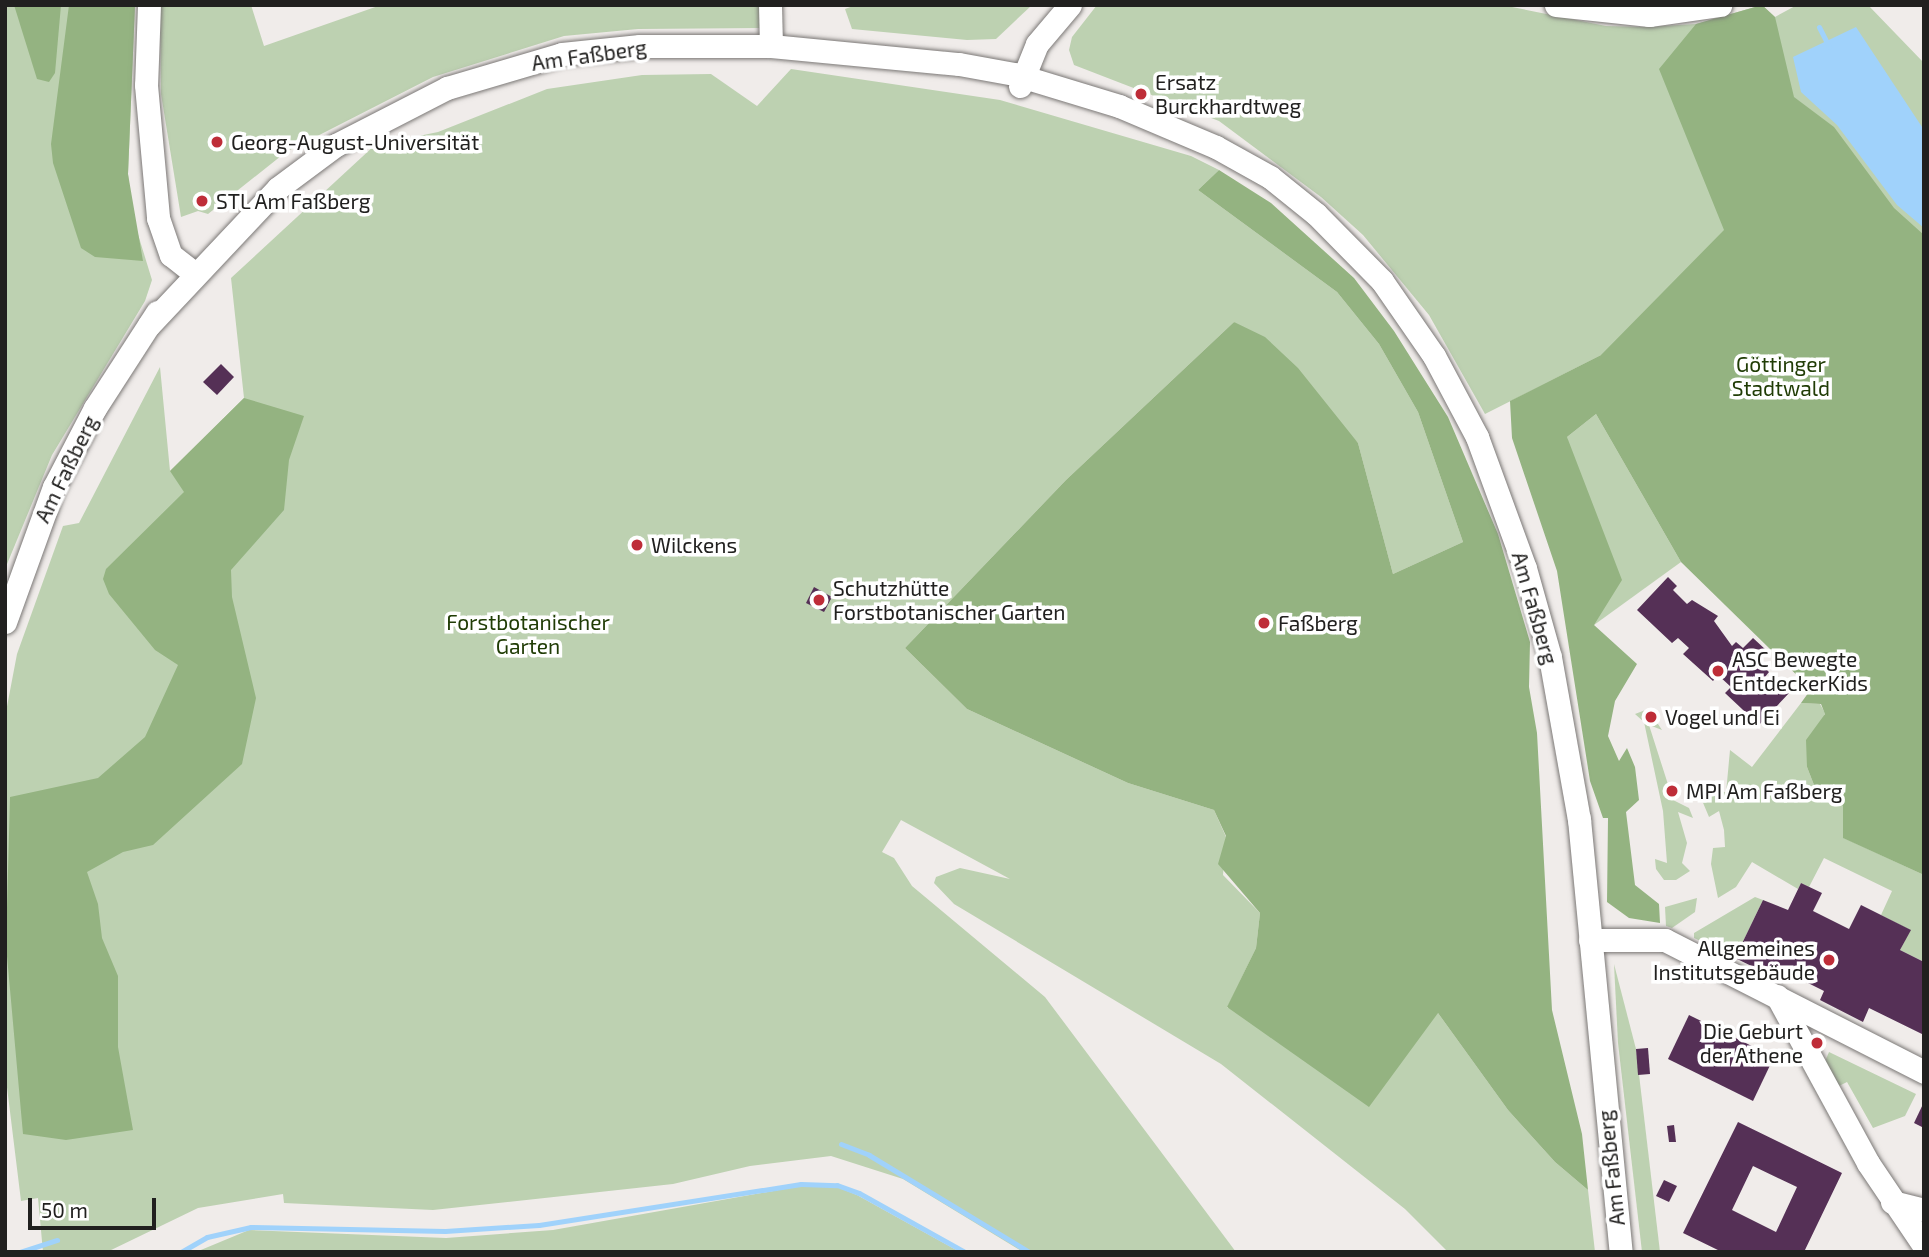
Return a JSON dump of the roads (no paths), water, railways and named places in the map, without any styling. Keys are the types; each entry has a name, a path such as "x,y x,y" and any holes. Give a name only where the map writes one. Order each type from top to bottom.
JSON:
{"street":[{"path":"149,5 146,85 153,168 169,228 192,271"},
{"path":"770,5 771,46"},
{"path":"1017,80 1029,38 1062,5"},
{"path":"1017,80 1037,44 1070,5"},
{"path":"1556,5 1649,15 1720,5"},
{"name":"Am Faßberg","path":"5,622 54,487 95,408 149,325 192,271 278,188 336,145 389,114 447,88 510,67 562,54 640,46 771,46 890,57 1017,80 1149,120 1216,147 1259,171 1316,214 1382,281 1434,356 1477,437 1539,614 1579,819 1621,1252"},
{"path":"1590,940 1665,940 1924,1072"},
{"path":"1777,996 1892,1202 1924,1246"},
{"path":"1892,1202 1924,1210"}],"water":[{"path":"1856,27 1924,130 1924,228 1897,205 1837,125 1801,92 1793,57"}],"waterway":[{"path":"1819,27 1829,47"},
{"path":"841,1144 869,1155 1029,1252"},
{"path":"181,1252 207,1237 251,1227 445,1231 539,1225 801,1184 837,1185 859,1193 965,1252"},
{"path":"20,1252 57,1240"}],"place":[{"name":"Ersatz Burckhardtweg","path":"1141,94"},
{"name":"Georg-August-Universität","path":"217,142"},
{"name":"STL Am Faßberg","path":"202,201"},
{"name":"Wilckens","path":"637,545"},
{"name":"Schutzhütte Forstbotanischer Garten","path":"819,600"},
{"name":"Faßberg","path":"1264,623"},
{"name":"ASC Bewegte EntdeckerKids","path":"1718,671"},
{"name":"Vogel und Ei","path":"1651,717"},
{"name":"MPI Am Faßberg","path":"1672,791"},
{"name":"Allgemeines Institutsgebäude","path":"1829,960"},
{"name":"Die Geburt der Athene","path":"1817,1043"}],"park label":[{"name":"Göttinger Stadtwald","path":"1781,376"},
{"name":"Forstbotanischer Garten","path":"528,634"}]}
